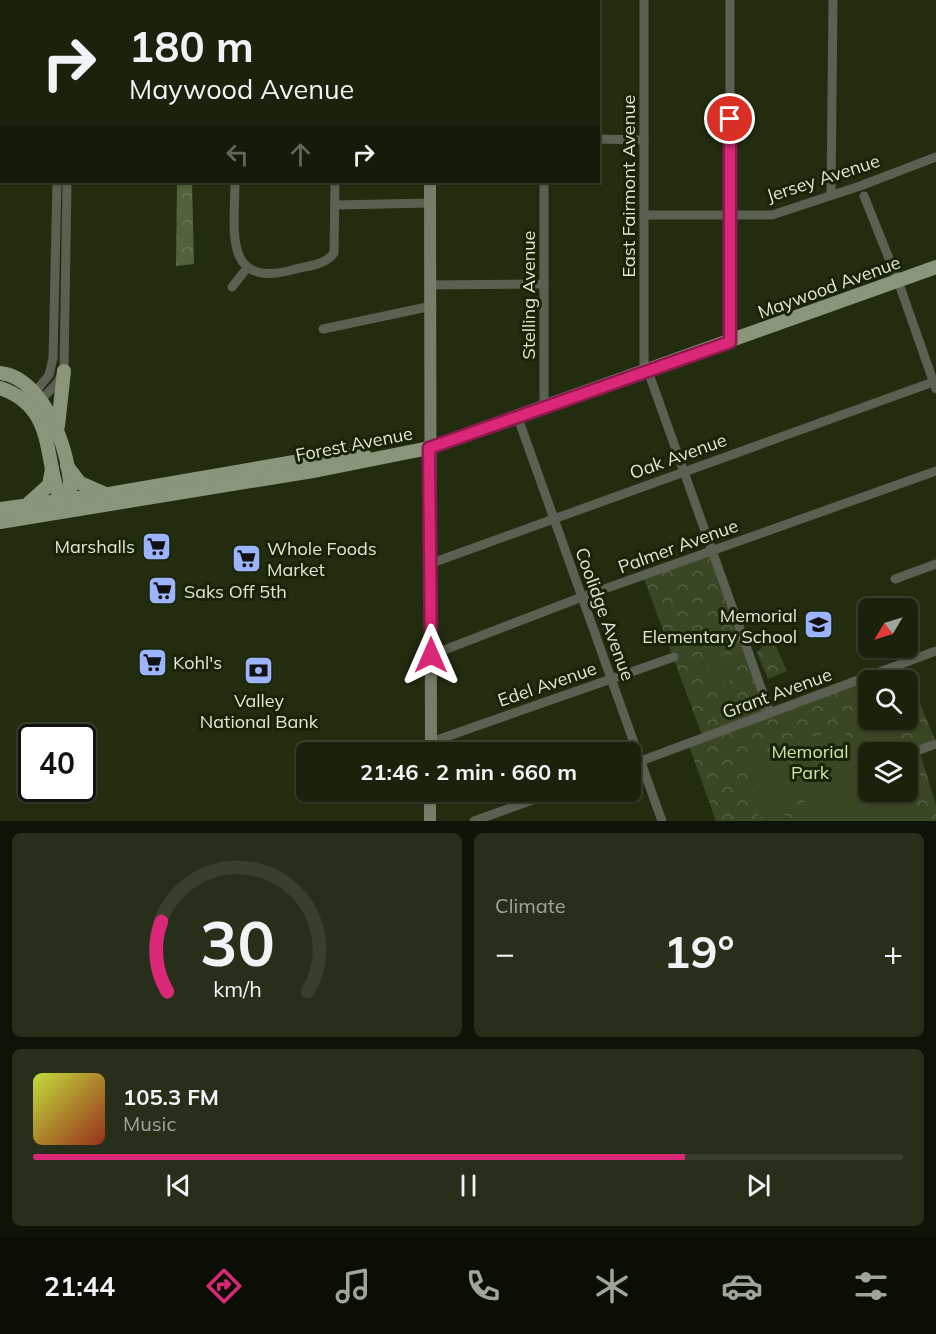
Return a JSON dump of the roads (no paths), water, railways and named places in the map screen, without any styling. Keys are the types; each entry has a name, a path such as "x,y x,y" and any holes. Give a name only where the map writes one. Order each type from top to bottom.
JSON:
{"main road":[{"name":"Maywood Avenue","path":"429,448 544,409 936,267"},
{"path":"64,371 58,431 59,464 67,513"},
{"path":"0,373 20,381 33,401 59,464 89,489 109,494"},
{"path":"0,388 33,401 54,420 58,431"},
{"name":"Forest Avenue","path":"0,509 109,494 323,457 429,448"},
{"name":"Forest Avenue","path":"0,522 67,513 318,470 429,448"},
{"path":"26,504 43,493 50,485 59,464"}],"street":[{"name":"East Fairmont Avenue","path":"644,0 646,372 770,713"},
{"path":"730,0 730,342"},
{"path":"831,195 833,0"},
{"path":"600,139 644,140"},
{"name":"Jersey Avenue","path":"644,214 772,214 936,157"},
{"path":"33,401 49,375 54,358 57,183"},
{"path":"33,401 64,371 67,183"},
{"path":"235,183 234,245 240,260 247,268 269,275 327,260 336,247 335,183"},
{"path":"430,183 432,306 429,448 432,563 430,742"},
{"name":"Stelling Avenue","path":"544,183 544,409"},
{"path":"864,196 935,384"},
{"path":"336,205 430,203"},
{"path":"232,287 247,268"},
{"path":"431,285 544,284"},
{"path":"322,329 432,306"},
{"name":"Oak Avenue","path":"432,563 935,384"},
{"name":"Coolidge Avenue","path":"518,418 633,742"},
{"name":"Palmer Avenue","path":"431,655 582,597 936,471"},
{"path":"895,579 936,564"},
{"name":"Grant Avenue","path":"641,761 936,651"},
{"name":"Edel Avenue","path":"443,742 674,657"},
{"path":"919,750 936,744"},
{"name":"Coolidge Avenue","path":"641,764 662,821"},
{"path":"430,802 430,821"},
{"path":"474,821 527,802"}],"place":[{"name":"Marshalls","path":"156,546"},
{"name":"Whole Foods Market","path":"246,558"},
{"name":"Saks Off 5th","path":"163,591"},
{"name":"Memorial Elementary School","path":"818,625"},
{"name":"Kohl's","path":"152,662"},
{"name":"Valley National Bank","path":"259,671"}],"park label":[{"name":"Memorial Park","path":"810,762"}]}
